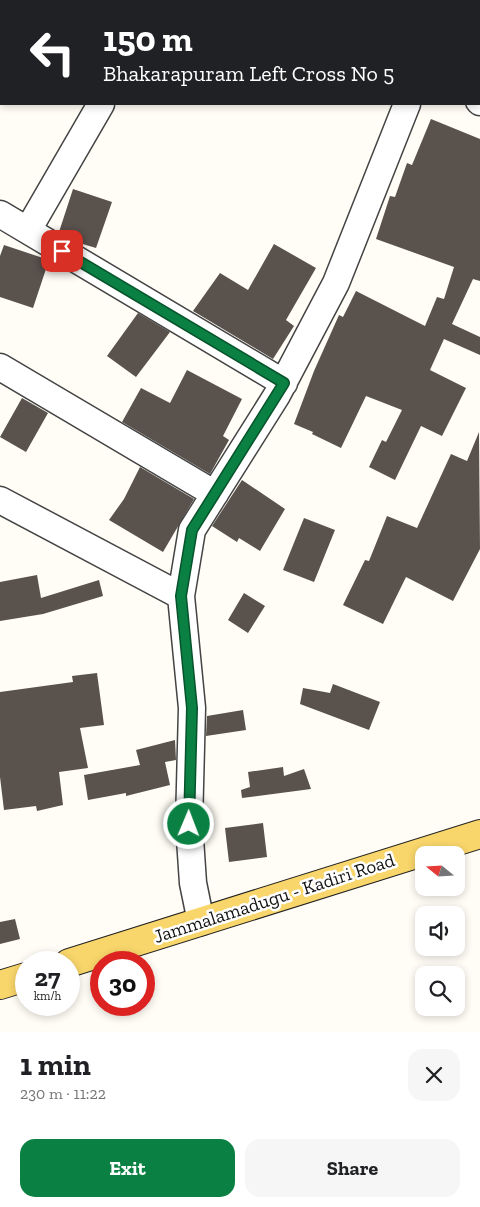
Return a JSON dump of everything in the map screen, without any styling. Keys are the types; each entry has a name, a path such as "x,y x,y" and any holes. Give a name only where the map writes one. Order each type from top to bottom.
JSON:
{"main road":[{"name":"Jammalamadugu - Kadiri Road","path":"80,960 480,834"},
{"path":"0,985 15,980"}],"street":[{"path":"28,230 100,105"},
{"path":"201,922 193,883 189,824 192,708 181,596 192,530 284,383 336,284 407,105"},
{"path":"0,214 284,383"},
{"path":"0,367 215,494"},
{"path":"0,500 181,596"}],"building":[{"path":"431,119 480,139 480,281 473,279 452,324 480,337 480,355 444,339 430,370 466,388 442,436 421,426 395,480 369,467 382,440 386,442 402,410 366,396 341,448 312,434 313,432 294,424 314,371 339,315 343,317 356,291 425,326 437,297 444,299 454,267 376,239 390,196 395,197 407,163 412,165"},
{"path":"73,189 112,202 96,248 76,242 59,232"},
{"path":"274,244 316,268 286,320 294,326 273,359 193,311 220,273 248,290"},
{"path":"4,245 49,260 33,308 0,297 0,256"},
{"path":"138,313 170,332 136,377 107,356"},
{"path":"187,370 242,399 223,436 229,440 210,474 122,422 141,388 170,403"},
{"path":"22,398 48,413 26,452 0,437"},
{"path":"479,432 480,549 453,601 406,577 383,624 343,605 365,560 369,561 387,516 417,528 451,454 467,461"},
{"path":"140,467 194,499 163,552 109,520 124,499"},
{"path":"242,480 285,509 260,551 239,538 237,542 212,526"},
{"path":"304,518 335,530 314,582 283,570"},
{"path":"37,575 41,598 99,580 103,596 43,614 0,621 0,582"},
{"path":"244,593 265,606 248,633 228,620"},
{"path":"97,673 104,725 80,728 88,768 59,772 63,805 37,811 36,806 4,810 0,777 0,692 73,682 72,676"},
{"path":"333,684 380,702 369,730 300,704 303,688 330,693"},
{"path":"243,710 246,730 206,736 207,716"},
{"path":"175,740 176,760 165,762 170,785 126,796 126,793 88,800 84,775 140,765 136,750"},
{"path":"283,767 284,776 304,769 311,789 242,798 241,790 250,787 248,772"},
{"path":"263,823 267,857 229,862 225,828"},
{"path":"15,919 20,939 0,944 0,922"}],"route":[{"path":"62,251 284,383 192,530 181,596 192,708 189,824"}]}
